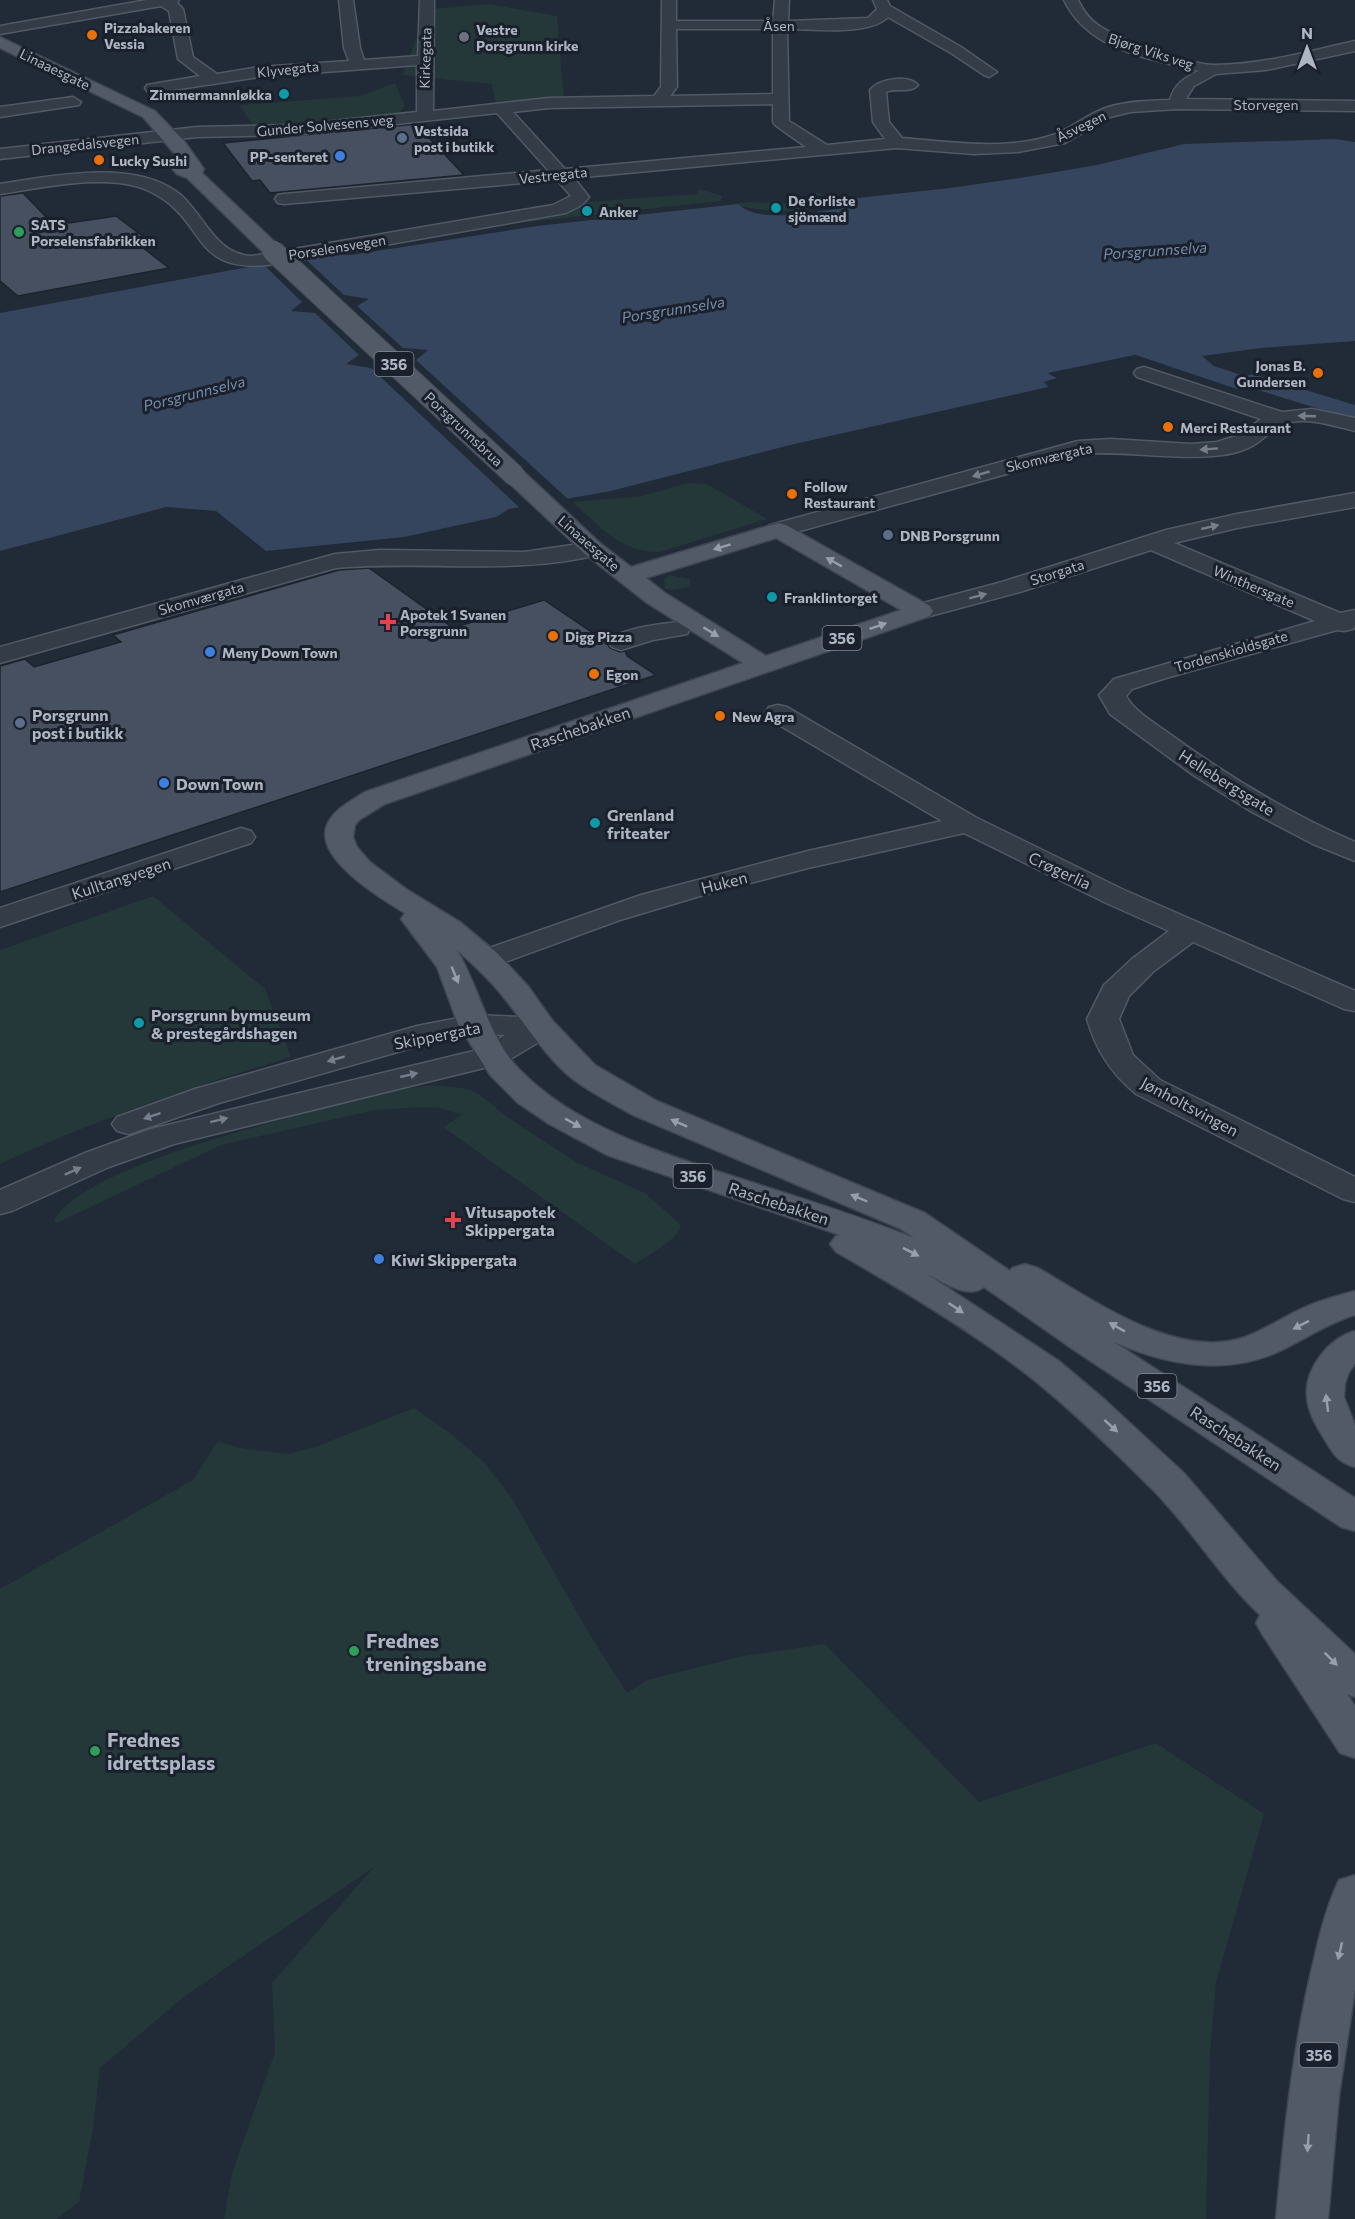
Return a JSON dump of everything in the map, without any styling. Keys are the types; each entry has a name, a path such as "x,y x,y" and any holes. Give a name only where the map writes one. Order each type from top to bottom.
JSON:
{"main road":[{"name":"Linaaesgate","path":"0,42 110,96 162,135 183,170 193,174 273,251"},
{"name":"Porsgrunnsbrua","path":"273,251 550,509"},
{"name":"Linaaesgate","path":"550,509 593,549 628,576"},
{"name":"Skomværgata","path":"628,576 778,530"},
{"path":"778,530 921,611"},
{"name":"356","path":"628,576 656,598 764,665"},
{"name":"Storgata","path":"764,665 921,611"},
{"name":"Raschebakken","path":"764,665 411,784 359,806 341,825 339,837 343,849 360,868 396,895 449,928 486,959 507,980 541,1027 584,1072 622,1096 715,1139 913,1221 1087,1341 1355,1517"},
{"name":"Raschebakken","path":"396,895 441,949 452,967 474,1024 493,1056 506,1075 530,1096 590,1133 655,1162 844,1224 901,1246 1087,1341"},
{"name":"356","path":"779,1204 902,1274 1046,1370 1131,1443 1170,1484 1262,1592 1355,1680"},
{"name":"356","path":"913,1221 1022,1274 1127,1333 1168,1348 1192,1353 1217,1354 1245,1350 1268,1342 1329,1310 1355,1303"},
{"path":"1355,1343 1331,1368 1325,1395 1328,1413 1338,1432 1355,1453"},
{"name":"356","path":"1262,1592 1279,1626 1302,1663 1355,1741"},
{"name":"356","path":"1302,2219 1311,2103 1327,2010 1355,1894"}],"street":[{"path":"346,0 346,48 358,63"},
{"name":"Kirkegata","path":"427,0 424,60 424,109 427,115"},
{"path":"659,100 669,87 669,0"},
{"path":"782,0 781,122 787,129 823,150"},
{"name":"Bjørg Viks veg","path":"1071,0 1086,25 1100,34 1125,45 1212,70"},
{"path":"0,30 167,1 176,9 184,53 191,63 213,78"},
{"path":"882,5 989,72"},
{"name":"Åsen","path":"669,25 841,25 872,22 881,16 882,5"},
{"path":"1177,104 1180,92 1188,83 1212,70 1286,61 1355,46"},
{"path":"191,63 211,60"},
{"name":"Klyvegata","path":"153,88 213,78 358,63 424,60"},
{"path":"897,142 881,122 878,90 888,85 910,85"},
{"name":"Gunder Solvesens veg","path":"162,135 216,130 288,130 582,100 780,99"},
{"path":"0,112 73,102"},
{"name":"Storvegen","path":"1177,104 1355,106"},
{"name":"Åsvegen","path":"823,150 897,142 981,149 1018,147 1059,139 1104,114 1117,110 1177,104"},
{"name":"Porselensvegen","path":"0,189 78,179 119,180 149,185 170,195 224,255 243,261 339,247 558,209 576,202 580,197 500,107"},
{"name":"Drangedalsvegen","path":"0,154 162,135"},
{"name":"Vestregata","path":"284,199 823,150"},
{"path":"1143,373 1280,418"},
{"name":"Skomværgata","path":"778,530 1078,448 1127,445 1205,450 1236,446 1280,418 1296,416 1325,417 1355,425"},
{"name":"Storgata","path":"921,611 1011,587 1153,542 1237,521 1355,500"},
{"name":"Winthersgate","path":"1153,542 1349,622"},
{"name":"Skomværgata","path":"0,655 335,561 359,557 524,559 593,549"},
{"name":"Tordenskioldsgate","path":"1112,695 1123,684 1156,672 1349,622"},
{"path":"621,642 650,633 678,629"},
{"name":"Hellebergsgate","path":"1112,695 1119,708 1199,767 1290,822 1355,852"},
{"name":"Crøgerlia","path":"778,713 966,824 1190,930 1355,1002"},
{"name":"Huken","path":"486,959 582,923 650,901 869,844 966,824"},
{"name":"Kulltangvegen","path":"0,918 241,837"},
{"name":"Jønholtsvingen","path":"1190,930 1143,965 1115,992 1103,1019 1113,1051 1127,1070 1148,1087 1355,1191"},
{"name":"Skippergata","path":"0,1182 120,1126 207,1096 428,1033 474,1024 541,1027"},
{"name":"Skippergata","path":"0,1203 97,1160 162,1136 493,1056 541,1027"}],"shaded area":[{"path":"488,4 557,16 564,101 496,106 492,84 403,75 421,25 422,10"},
{"path":"395,83 405,107 394,116 289,128 255,128 239,105 360,96"},
{"path":"699,189 723,196 720,201 501,225 501,223 573,210 588,202 697,194"},
{"path":"816,192 825,196 827,202 835,206 777,212 729,205 751,202 796,203 816,196"},
{"path":"688,483 707,484 767,519 660,552 647,551 634,548 612,536 573,502 642,496"},
{"path":"669,575 690,579 690,587 665,589 664,580"},
{"name":"Porsgrunn bymuseum & prestegårdshagen","path":"153,896 265,989 291,1057 144,1105 0,1164 0,950"},
{"path":"435,1085 468,1089 479,1094 507,1117 578,1163 645,1193 681,1225 679,1231 669,1242 635,1264 443,1127 462,1115 441,1108 424,1107 375,1110 221,1145 57,1223 54,1221 70,1203 97,1185 131,1168 171,1153 250,1128 356,1099"},
{"path":"414,1408 450,1433 486,1464 513,1500 587,1630 627,1693 647,1680 743,1656 825,1644 979,1802 1156,1743 1264,1814 1216,1982 1210,2056 1206,2219 224,2219 232,2173 275,2052 272,1983 374,1867 185,1996 100,2068 93,2129 79,2202 56,2219 0,2219 0,1589 193,1480 218,1441 240,1448 288,1454 315,1447"}],"water":[{"name":"Porsgrunnselva","path":"1336,139 1355,142 1355,341 1261,348 1202,356 1214,366 1257,380 1237,389 1135,355 1049,374 1057,378 1044,382 1048,387 790,445 611,491 509,509 496,517 404,537 266,551 216,511 166,507 0,551 0,313 328,254 351,255 537,226 738,204 759,214 799,214 837,209 831,203 838,200 1026,177 1097,165 1184,144"}],"pier":[{"path":"302,256 344,295 369,299 357,306 403,348 428,350 416,360 569,500 522,510 371,368 346,364 359,355 315,313 291,311 302,302 261,262"},
{"path":"1135,355 1166,365 1160,367 1135,358 1057,375 1059,379 1048,373"}],"building":[{"name":"PP-senteret","path":"416,124 464,175 270,193 260,180 252,181 223,143"},
{"path":"23,193 49,220 63,217 69,223 116,216 145,238 133,240 169,268 18,296 0,281 0,196"},
{"name":"Down Town","path":"369,568 453,628 544,600 602,639 608,639 606,642 610,648 620,652 625,651 627,656 656,675 0,892 0,666 25,659 34,667 121,642 113,635 339,570"}],"waterway":[{"path":"1253,381 1355,413"}],"place":[{"name":"Pizzabakeren Vessia","path":"92,35"},
{"name":"Vestre Porsgrunn kirke","path":"464,37"},
{"name":"Zimmermannløkka","path":"284,94"},
{"name":"Vestsida post i butikk","path":"402,138"},
{"name":"PP-senteret","path":"340,156"},
{"name":"Lucky Sushi","path":"99,160"},
{"name":"De forliste sjömænd","path":"776,208"},
{"name":"Anker","path":"587,211"},
{"name":"SATS Porselensfabrikken","path":"19,232"},
{"name":"Jonas B. Gundersen","path":"1318,373"},
{"name":"Merci Restaurant","path":"1168,427"},
{"name":"Follow Restaurant","path":"792,494"},
{"name":"DNB Porsgrunn","path":"888,535"},
{"name":"Franklintorget","path":"772,597"},
{"name":"Apotek 1 Svanen Porsgrunn","path":"388,622"},
{"name":"Digg Pizza","path":"553,636"},
{"name":"Meny Down Town","path":"210,652"},
{"name":"Egon","path":"594,674"},
{"name":"New Agra","path":"720,716"},
{"name":"Porsgrunn post i butikk","path":"20,723"},
{"name":"Down Town","path":"164,783"},
{"name":"Grenland friteater","path":"595,823"},
{"name":"Porsgrunn bymuseum & prestegårdshagen","path":"139,1023"},
{"name":"Vitusapotek Skippergata","path":"453,1220"},
{"name":"Kiwi Skippergata","path":"379,1259"},
{"name":"Frednes treningsbane","path":"354,1651"},
{"name":"Frednes idrettsplass","path":"95,1751"}]}
